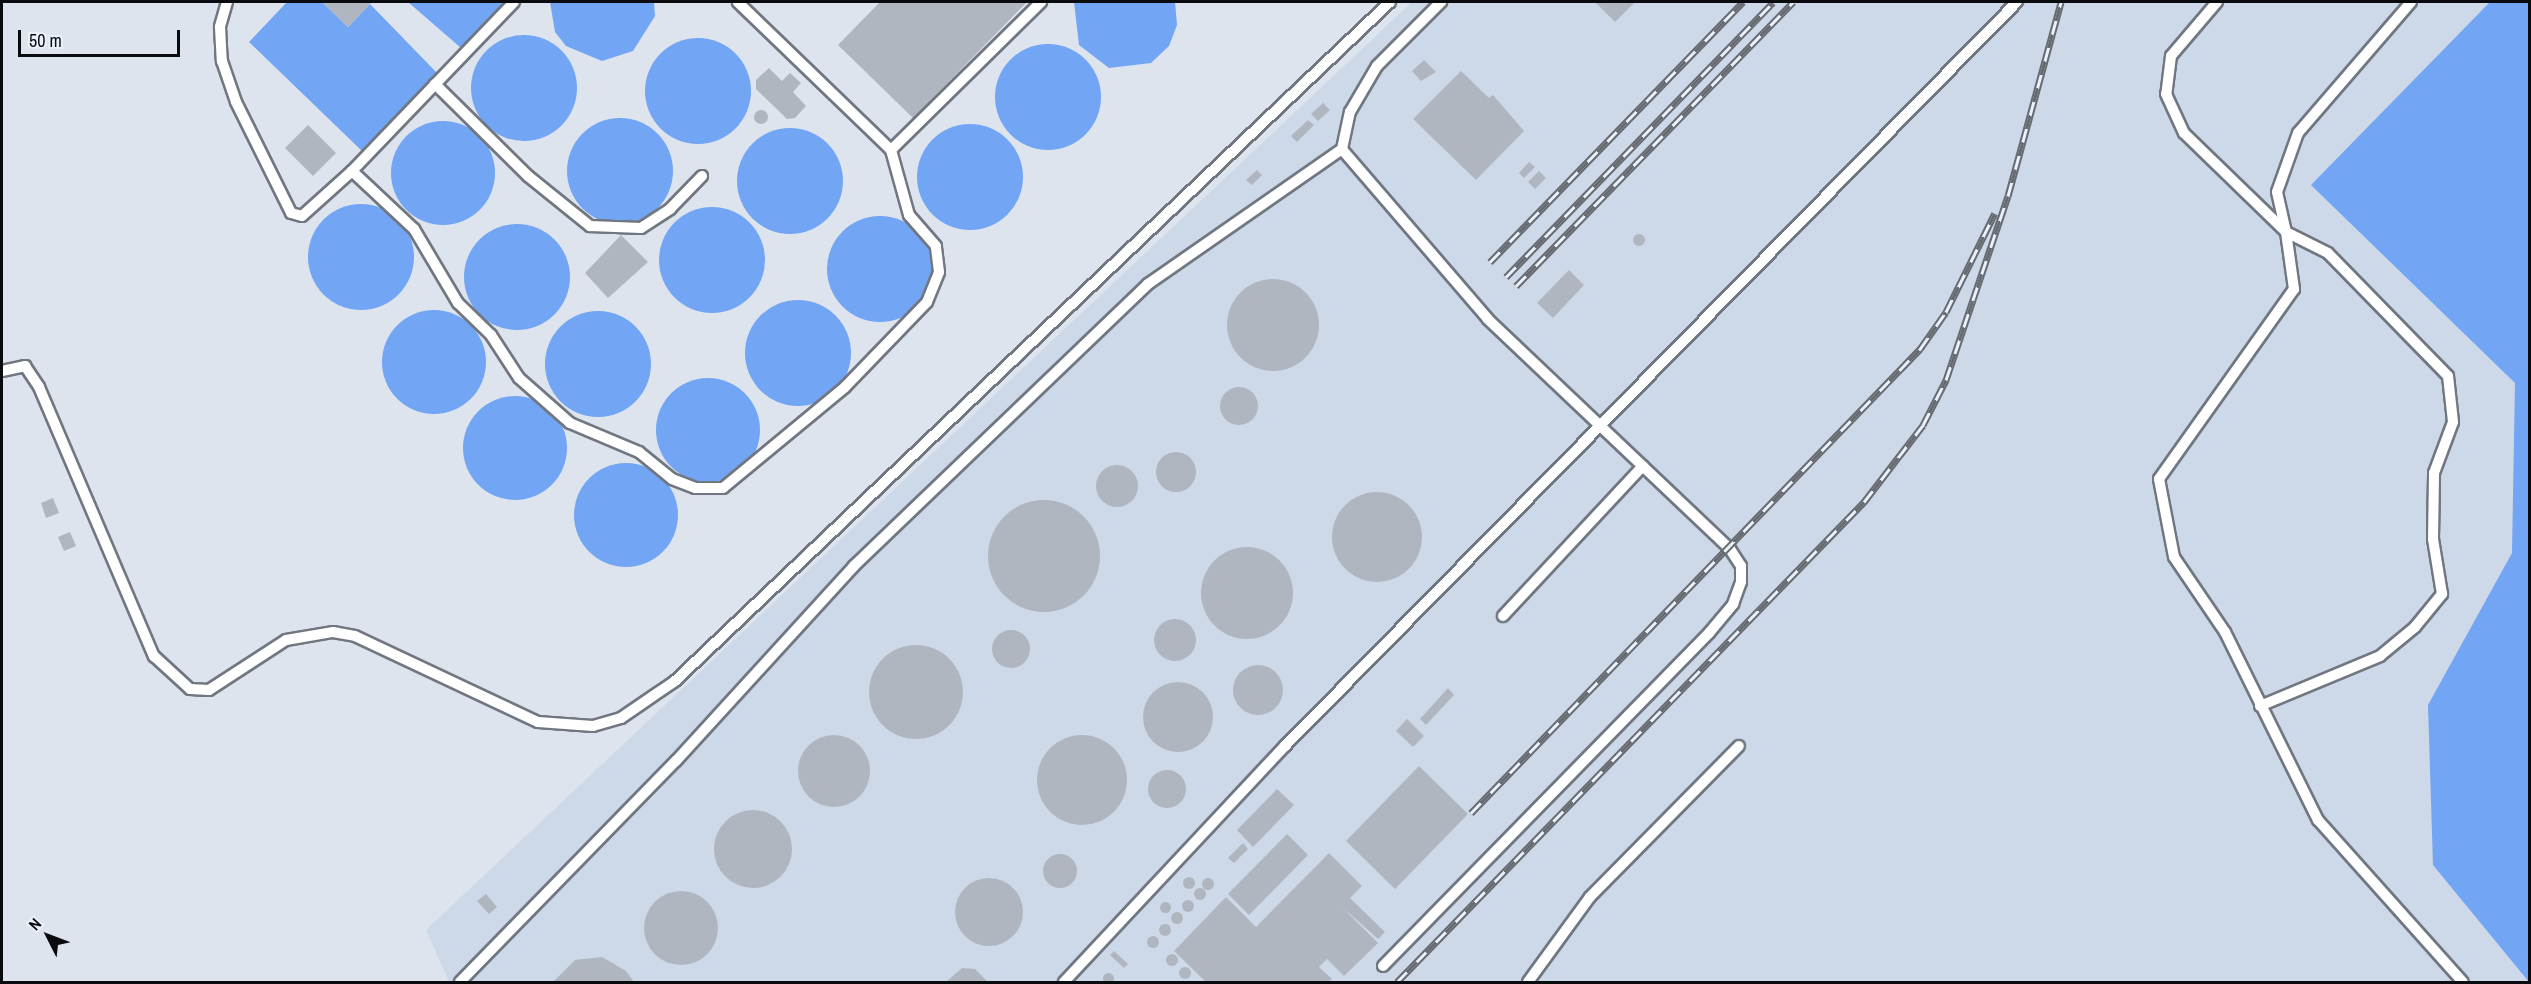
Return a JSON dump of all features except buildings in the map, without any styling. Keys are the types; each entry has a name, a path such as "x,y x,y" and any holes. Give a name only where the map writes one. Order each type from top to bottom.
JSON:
{"lane":[{"path":"227,2 220,27 222,62 236,102 291,213 302,216 352,171 514,2"},
{"path":"352,171 414,229 458,303 490,335 519,378 570,423 639,452 672,479 695,488 723,488 845,387 927,302 939,272 936,246 909,215 891,150 738,2"},
{"path":"891,150 1041,2"},
{"path":"2,371 25,366 39,387 154,656 190,689 209,690 286,640 333,632 355,636 538,722 592,726 621,718 675,681 1390,2"},
{"path":"460,982 478,966 854,566 1148,284 1342,149 1350,112 1377,66 1441,2"},
{"path":"1064,982 1285,746 2017,2"},
{"path":"2217,2 2171,56 2166,94 2184,133 2286,232 2328,253 2448,376 2453,422 2434,473 2433,539 2442,594 2380,656 2260,706"},
{"path":"2411,2 2298,133 2277,192 2286,232 2294,289 2159,479 2174,557 2225,632 2318,820 2463,982"},
{"path":"435,84 528,177 590,226 641,228 670,209 702,176"},
{"path":"1342,149 1488,319 1730,549 1741,566 1733,604 1383,966"},
{"path":"1503,616 1643,466"},
{"path":"1528,982 1590,897 1738,746"},
{"path":"473,982 478,966"}],"shaded area":[{"path":"1412,2 2529,2 2529,982 449,982 426,930"}],"water":[{"path":"287,2 322,2 348,27 370,4 437,73 362,151 249,42"},
{"path":"408,2 506,2 461,48"},
{"path":"550,2 654,2 655,16 633,51 602,61 566,46 555,32"},
{"path":"1074,2 1175,2 1177,25 1169,46 1151,63 1109,68 1079,45"},
{"path":"2490,2 2530,2 2529,982 2433,865 2428,705 2512,553 2515,383 2311,185"},
{"path":"524,35 544,39 561,51 573,68 577,88 573,108 561,125 544,137 524,141 504,137 487,125 475,108 471,88 475,68 487,51 504,39"},
{"path":"698,38 718,42 735,54 747,71 751,91 747,111 735,128 718,140 698,144 678,140 661,128 649,111 645,91 649,71 661,54 678,42"},
{"path":"1048,44 1068,48 1085,60 1097,77 1101,97 1097,117 1085,134 1068,146 1048,150 1028,146 1011,134 999,117 995,97 999,77 1011,60 1028,48"},
{"path":"620,118 640,122 657,134 669,151 673,171 669,191 657,208 640,220 620,224 600,220 583,208 571,191 567,171 571,151 583,134 600,122"},
{"path":"443,121 463,125 480,136 491,153 495,173 491,193 480,210 463,221 443,225 423,221 406,210 395,193 391,173 395,153 406,136 423,125"},
{"path":"970,124 990,128 1007,140 1019,157 1023,177 1019,197 1007,214 990,226 970,230 950,226 933,214 921,197 917,177 921,157 933,140 950,128"},
{"path":"790,128 810,132 827,144 839,161 843,181 839,201 827,218 810,230 790,234 770,230 753,218 741,201 737,181 741,161 753,144 770,132"},
{"path":"361,204 381,208 398,220 410,237 414,257 410,277 398,294 381,306 361,310 341,306 324,294 312,277 308,257 312,237 324,220 341,208"},
{"path":"712,207 732,211 749,223 761,240 765,260 761,280 749,297 732,309 712,313 692,309 675,297 663,280 659,260 663,240 675,223 692,211"},
{"path":"880,216 900,220 917,232 929,249 933,269 929,289 917,306 900,318 880,322 860,318 843,306 831,289 827,269 831,249 843,232 860,220"},
{"path":"517,224 537,228 554,240 566,257 570,277 566,297 554,314 537,326 517,330 497,326 480,314 468,297 464,277 468,257 480,240 497,228"},
{"path":"798,300 818,304 835,316 847,333 851,353 847,373 835,390 818,402 798,406 778,402 761,390 749,373 745,353 749,333 761,316 778,304"},
{"path":"434,310 454,314 471,325 482,342 486,362 482,382 471,399 454,410 434,414 414,410 397,399 386,382 382,362 386,342 397,325 414,314"},
{"path":"598,311 618,315 635,327 647,344 651,364 647,384 635,401 618,413 598,417 578,413 561,401 549,384 545,364 549,344 561,327 578,315"},
{"path":"708,378 728,382 745,393 756,410 760,430 756,450 745,467 728,478 708,482 688,478 671,467 660,450 656,430 660,410 671,393 688,382"},
{"path":"515,396 535,400 552,411 563,428 567,448 563,468 552,485 535,496 515,500 495,496 478,485 467,468 463,448 467,428 478,411 495,400"},
{"path":"626,463 646,467 663,478 674,495 678,515 674,535 663,552 646,563 626,567 606,563 589,552 578,535 574,515 578,495 589,478 606,467"}],"railway":[{"path":"1490,262 1743,2"},
{"path":"1506,277 1773,2"},
{"path":"1516,286 1793,2"},
{"path":"1397,982 1864,502 1923,425 1946,380 2008,196 2061,2"},
{"path":"1471,813 1920,349 1946,312 1995,213"}]}
